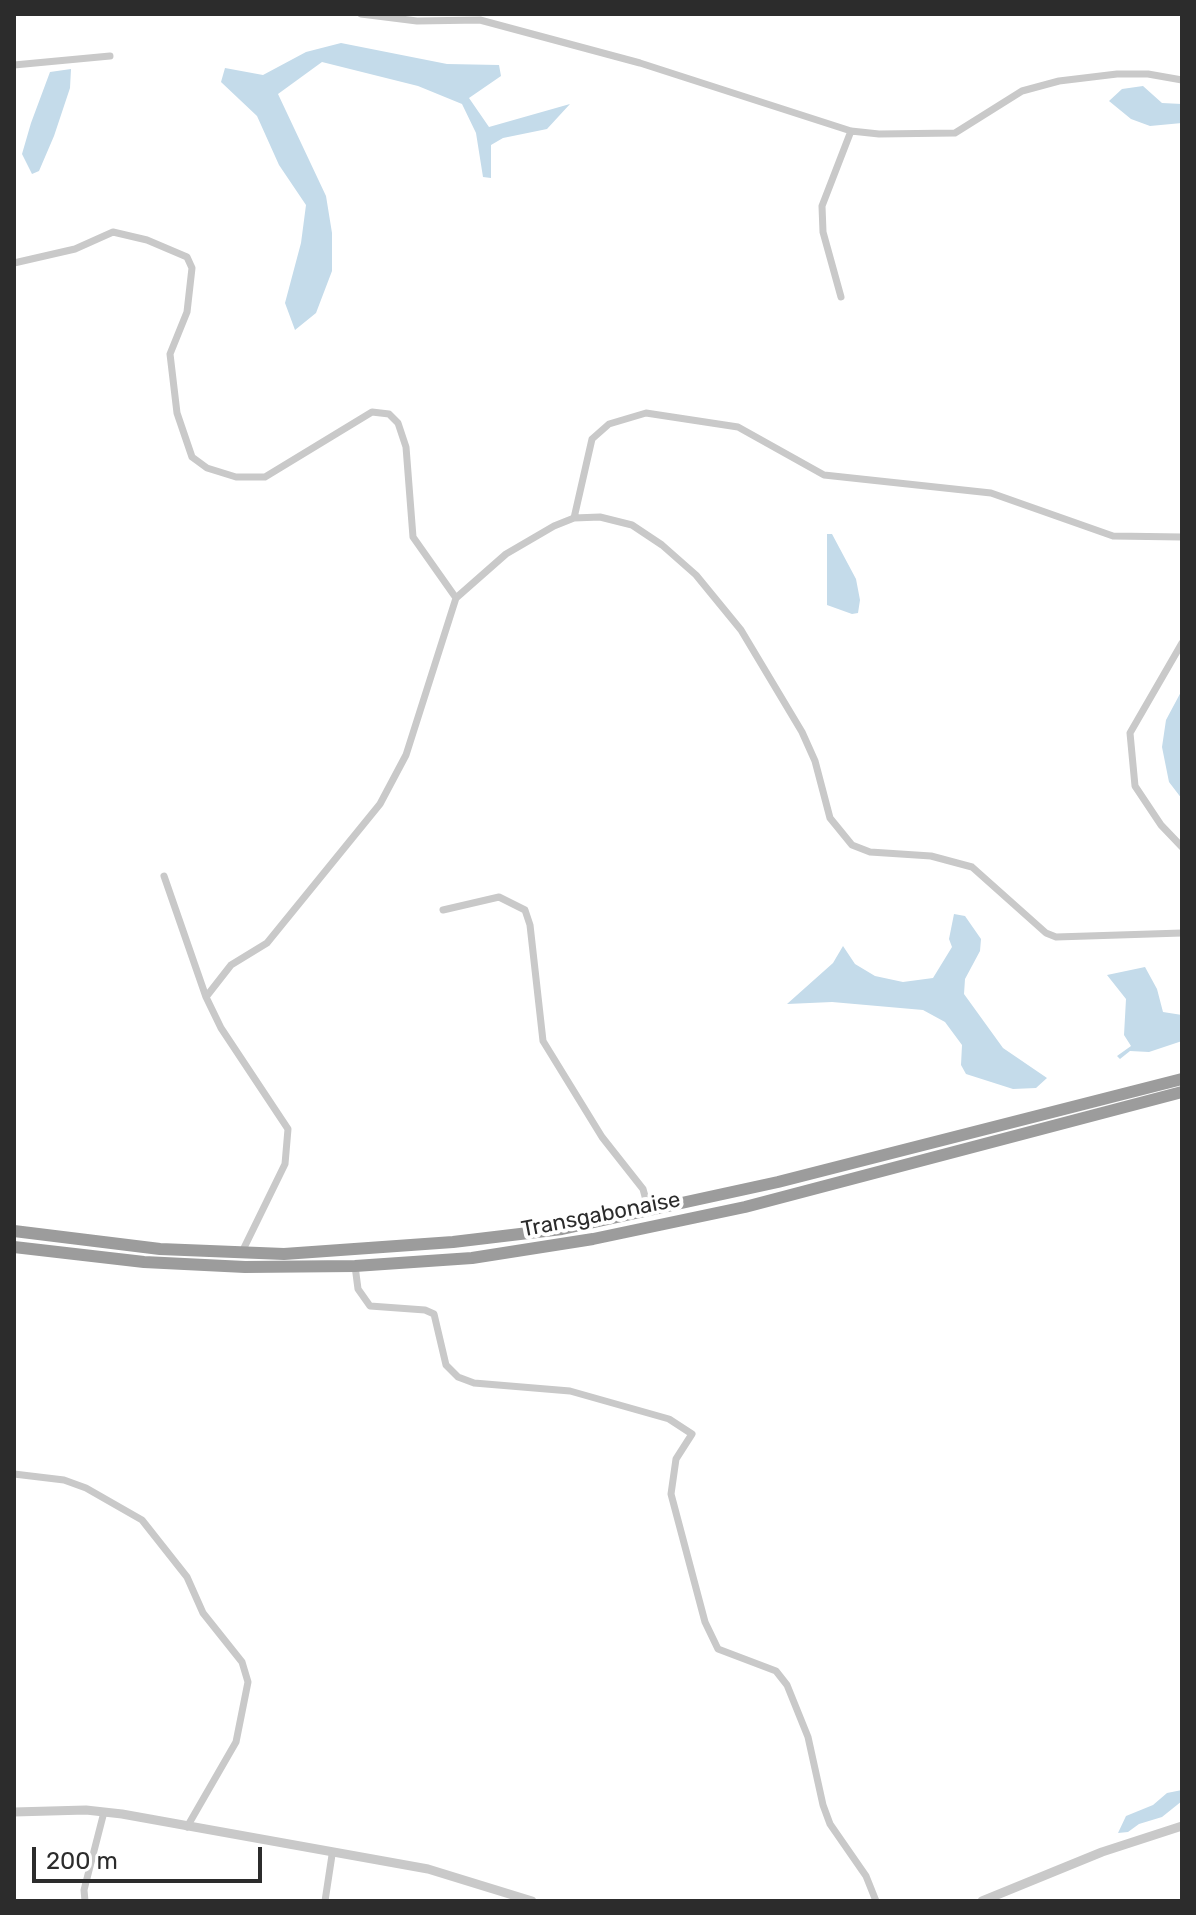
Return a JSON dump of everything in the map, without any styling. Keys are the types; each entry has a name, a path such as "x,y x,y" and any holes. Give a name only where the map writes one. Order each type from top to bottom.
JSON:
{"highway":[{"name":"Transgabonaise","path":"14,1231 62,1239 241,1254 365,1250 562,1229 804,1175 1182,1079"},
{"name":"Transgabonaise","path":"14,1247 197,1266 355,1266 472,1258 606,1236 745,1207 1182,1092"}],"street":[{"path":"361,14 417,21 480,20 640,63 851,131 932,136 955,133 1022,91 1059,81 1117,74 1148,74 1182,80"},
{"path":"14,65 110,56"},
{"path":"841,297 823,232 822,206 851,131"},
{"path":"14,263 75,249 113,232 147,240 187,257 192,279 187,312 172,343 170,363 177,413 192,457 207,468 236,477 265,477 372,412 389,414 398,423 406,447 413,537 456,598"},
{"path":"574,518 592,439 609,424 646,413 738,427 824,475 991,493 1113,536 1182,537"},
{"path":"206,997 231,965 267,943 380,804 406,755 456,598 506,554 574,518 600,517 632,525 662,545 696,575 741,630 786,704 815,761 830,818 852,845 870,852 931,856 972,867 1036,925 1056,937 1182,933"},
{"path":"1182,643 1130,733 1135,786 1161,825 1182,847"},
{"path":"164,876 206,997 221,1028 288,1129 285,1164 241,1254"},
{"path":"443,910 499,897 515,902 525,910 532,940 543,1041 602,1137 643,1189 649,1211"},
{"path":"355,1266 358,1289 370,1306 381,1310 425,1310 434,1314 446,1365 458,1377 490,1385 570,1391 669,1419 692,1434 676,1459 671,1494 705,1622 718,1649 776,1671 787,1685 808,1737 809,1756 830,1824 866,1876 876,1901"},
{"path":"14,1474 64,1480 86,1488 142,1520 187,1577 203,1613 242,1662 248,1682 236,1742 187,1827"},
{"path":"14,1812 104,1812 332,1855 428,1869 498,1896 532,1901"},
{"path":"85,1901 84,1890 104,1812"},
{"path":"982,1901 1102,1852 1182,1826"},
{"path":"325,1901 332,1855"}],"water":[{"path":"341,43 447,64 499,65 501,76 469,98 489,127 570,104 547,129 503,138 491,145 491,178 483,177 476,133 462,104 418,86 322,62 278,94 326,196 332,233 332,271 316,313 295,330 285,303 301,243 306,205 279,165 257,116 221,82 225,68 263,75 306,52"},
{"path":"71,69 70,88 54,136 39,171 32,174 22,154 31,123 50,72"},
{"path":"1143,86 1162,103 1182,104 1182,123 1150,126 1131,119 1109,101 1122,89"},
{"path":"827,534 832,534 856,579 860,600 858,613 852,614 827,605"},
{"path":"1182,690 1182,799 1169,782 1162,747 1166,720"},
{"path":"954,914 965,916 981,939 980,951 965,979 964,994 1003,1048 1047,1078 1036,1088 1013,1089 966,1074 961,1065 962,1045 945,1022 923,1010 832,1002 787,1004 833,963 843,946 855,964 875,976 903,982 933,978 952,947 949,939"},
{"path":"1145,967 1157,989 1163,1012 1182,1015 1182,1041 1149,1052 1130,1051 1120,1059 1117,1056 1131,1046 1124,1035 1126,999 1107,975"},
{"path":"1182,1790 1182,1801 1162,1817 1139,1824 1128,1832 1118,1833 1126,1816 1153,1805 1167,1793"}]}
